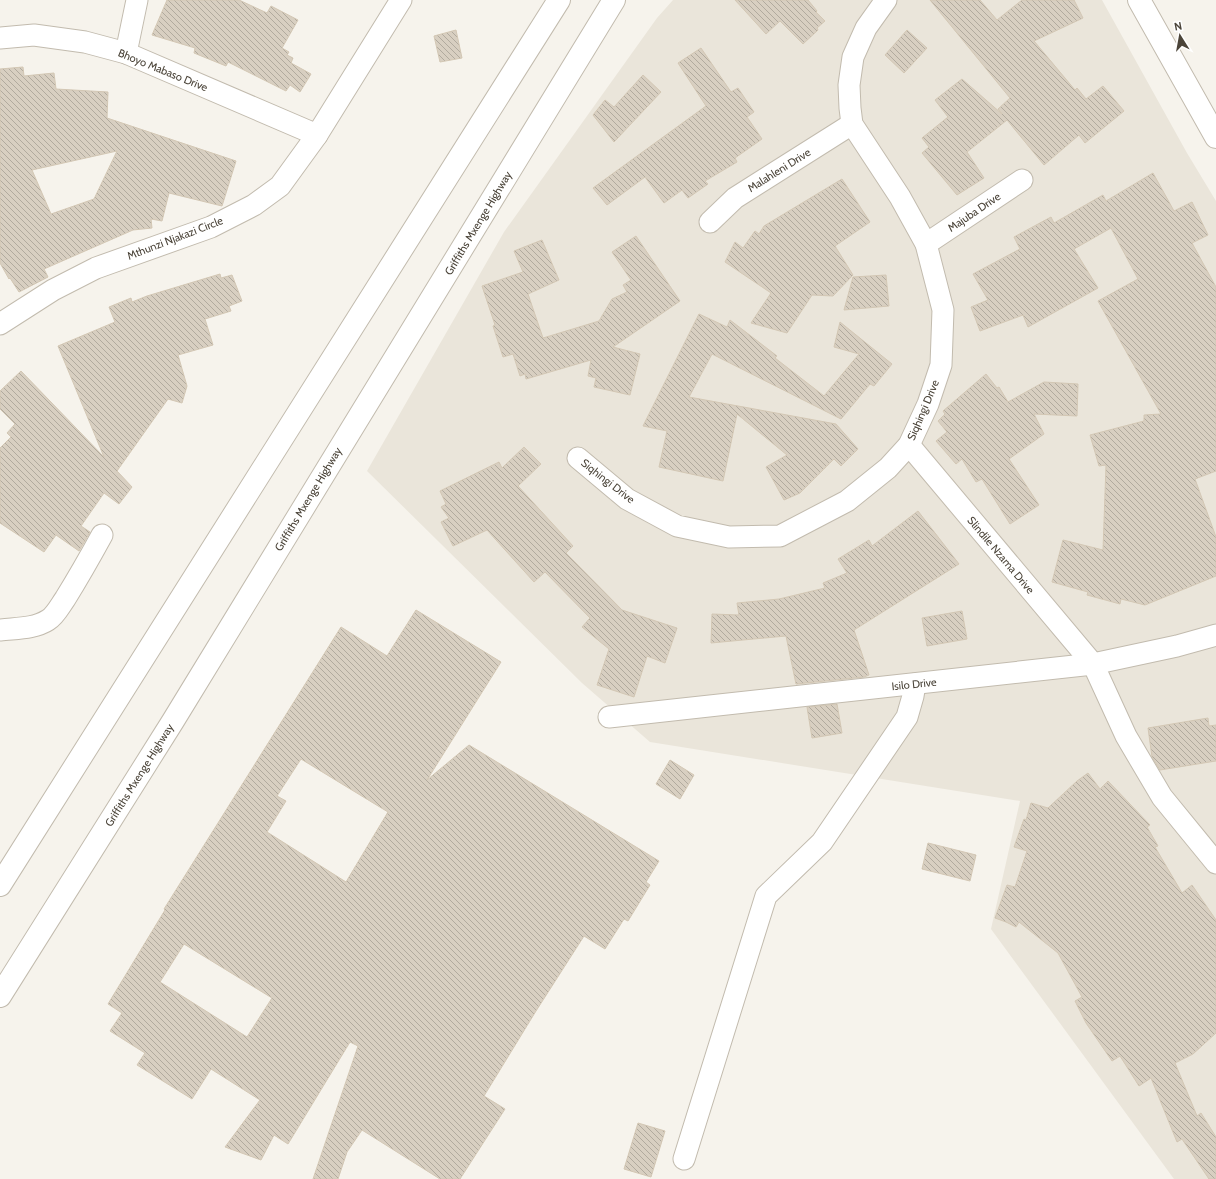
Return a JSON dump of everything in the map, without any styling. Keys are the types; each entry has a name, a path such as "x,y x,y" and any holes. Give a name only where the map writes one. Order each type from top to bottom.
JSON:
{"street":[{"path":"126,53 137,0"},
{"name":"Mthunzi Njakazi Circle","path":"0,324 53,290 96,268 211,227 254,205 280,186 317,135 401,0"},
{"path":"0,885 559,0"},
{"name":"Griffiths Mxenge Highway","path":"0,996 177,714 614,0"},
{"name":"Siqhingi Drive","path":"578,458 627,498 677,526 729,537 780,536 847,501 888,468 909,445 928,404 941,365 943,310 926,244 900,197 852,124 849,85 853,57 866,28 886,0"},
{"path":"1142,1 1216,137"},
{"name":"Bhoyo Mabaso Drive","path":"0,38 34,35 85,42 126,53 317,135"},
{"name":"Malahleni Drive","path":"710,222 735,198 852,124"},
{"name":"Majuba Drive","path":"926,244 1022,180"},
{"name":"Slindile Nzama Drive","path":"909,445 1093,664 1126,736 1162,797 1216,863"},
{"path":"0,630 38,625 49,620 79,577 102,535"},
{"name":"Isilo Drive","path":"610,717 1093,664 1177,646 1216,635"},
{"path":"684,1159 766,896 822,842 907,717 915,684"}],"shaded area":[{"path":"673,0 1102,0 1187,153 1216,201 1216,1179 1174,1179 991,929 1020,801 650,742 582,683 367,471 504,232 657,18"}],"building":[{"path":"167,0 239,0 267,13 271,6 298,20 282,48 289,52 287,55 293,58 291,63 311,74 300,92 290,85 286,91 228,62 226,66 194,53 195,48 152,35"},
{"path":"735,0 808,0 817,11 816,12 825,21 803,44 780,21 766,34"},
{"path":"930,0 980,0 997,20 1022,0 1074,0 1083,18 1034,41 1075,90 1077,88 1086,99 1103,86 1124,111 1085,143 1079,135 1044,165 1007,120 967,152 984,178 957,195 922,153 929,147 922,138 948,117 935,100 962,79 1002,114 998,109 1010,98"},
{"path":"456,30 462,58 440,62 434,36"},
{"path":"907,30 927,48 904,73 885,55"},
{"path":"701,48 731,92 738,88 754,112 747,117 762,139 735,158 737,162 705,181 708,184 688,198 682,190 664,203 645,177 607,205 593,188 706,106 678,63"},
{"path":"23,67 24,76 54,73 56,89 108,92 107,118 236,161 222,206 169,193 162,221 151,219 152,228 133,230 44,269 48,277 19,292 10,278 9,279 0,263 0,69","holes":["117,151 94,199 51,214 32,170"]},
{"path":"643,75 661,92 614,142 593,115 605,100 614,107"},
{"path":"1153,173 1174,211 1192,202 1208,235 1192,243 1216,287 1216,471 1195,479 1216,537 1216,576 1145,605 1121,599 1120,604 1087,595 1088,592 1052,582 1063,540 1103,550 1106,465 1099,466 1090,435 1144,421 1144,415 1161,414 1098,301 1138,279 1111,228 1074,249 1098,288 1028,327 1023,315 980,331 971,307 988,300 973,274 1020,249 1014,237 1051,217 1054,223 1103,195 1106,201"},
{"path":"842,179 870,222 835,246 853,275 833,296 812,295 787,333 751,323 771,293 725,262 735,242 743,248 755,231 759,234 764,226"},
{"path":"636,236 680,301 613,347 640,354 630,395 594,387 596,378 588,376 591,360 526,379 525,374 520,376 513,354 503,357 493,326 495,325 482,286 523,272 514,251 542,240 559,280 528,294 543,338 599,321 612,299 627,292 623,285 631,280 612,252"},
{"path":"220,274 221,278 232,275 242,301 229,306 231,311 205,319 213,345 178,355 187,386 182,403 168,399 117,471 132,487 119,504 104,493 81,526 90,532 79,551 56,535 44,552 0,523 0,448 11,437 7,433 15,424 0,409 0,391 21,371 104,457 58,346 115,322 109,307 131,298 132,302"},
{"path":"886,275 889,306 844,310 853,277"},
{"path":"699,314 727,327 730,320 777,356 775,358 824,396 859,354 834,347 840,322 892,364 874,386 870,384 841,419 712,354 689,397 836,424 858,449 841,466 834,459 800,493 784,500 766,467 787,455 737,414 723,481 659,467 667,431 643,426"},
{"path":"986,374 997,388 999,387 1008,402 1044,382 1078,384 1077,416 1034,414 1044,434 1009,459 1039,505 1010,524 982,479 976,482 962,459 956,464 936,441 947,432 938,421 945,414 943,411"},
{"path":"524,447 541,464 518,486 573,546 566,553 622,610 677,628 665,663 647,656 634,697 597,685 609,649 582,627 590,618 545,572 534,582 487,530 453,546 441,522 449,518 441,507 446,504 440,491 499,462 502,468"},
{"path":"918,511 959,564 854,630 869,675 864,677 796,684 786,636 711,643 712,614 739,615 737,603 779,599 825,588 823,583 847,573 838,559 869,540 872,546"},
{"path":"416,610 501,662 427,780 469,745 659,861 646,882 650,885 628,921 624,919 605,949 584,936 536,1011 484,1096 505,1109 460,1179 440,1179 362,1130 347,1152 338,1179 313,1179 358,1046 350,1042 288,1144 274,1135 261,1160 225,1147 260,1100 211,1069 192,1099 137,1065 145,1053 110,1031 122,1013 108,1004 165,910 164,909 341,627 387,656","holes":["301,759 388,812 346,882 267,832 286,801 277,796","184,944 272,998 247,1037 160,982"]},
{"path":"962,611 967,639 927,646 922,618"},
{"path":"837,704 842,733 812,738 807,707"},
{"path":"1208,718 1209,726 1216,725 1216,761 1160,770 1152,757 1148,728"},
{"path":"670,760 694,775 680,799 656,784"},
{"path":"1088,773 1100,789 1108,781 1150,825 1147,827 1158,846 1155,847 1182,893 1192,885 1216,920 1216,1033 1193,1054 1175,1063 1197,1116 1201,1113 1216,1137 1216,1179 1209,1179 1182,1139 1177,1142 1151,1078 1139,1086 1120,1056 1112,1061 1086,1023 1075,1001 1082,997 1058,953 1019,922 1016,927 995,918 1007,885 1015,887 1027,851 1014,847 1024,819 1026,820 1031,803 1048,808 1077,781"},
{"path":"928,843 976,855 970,881 922,869"},
{"path":"638,1123 665,1131 651,1177 624,1169"}]}
